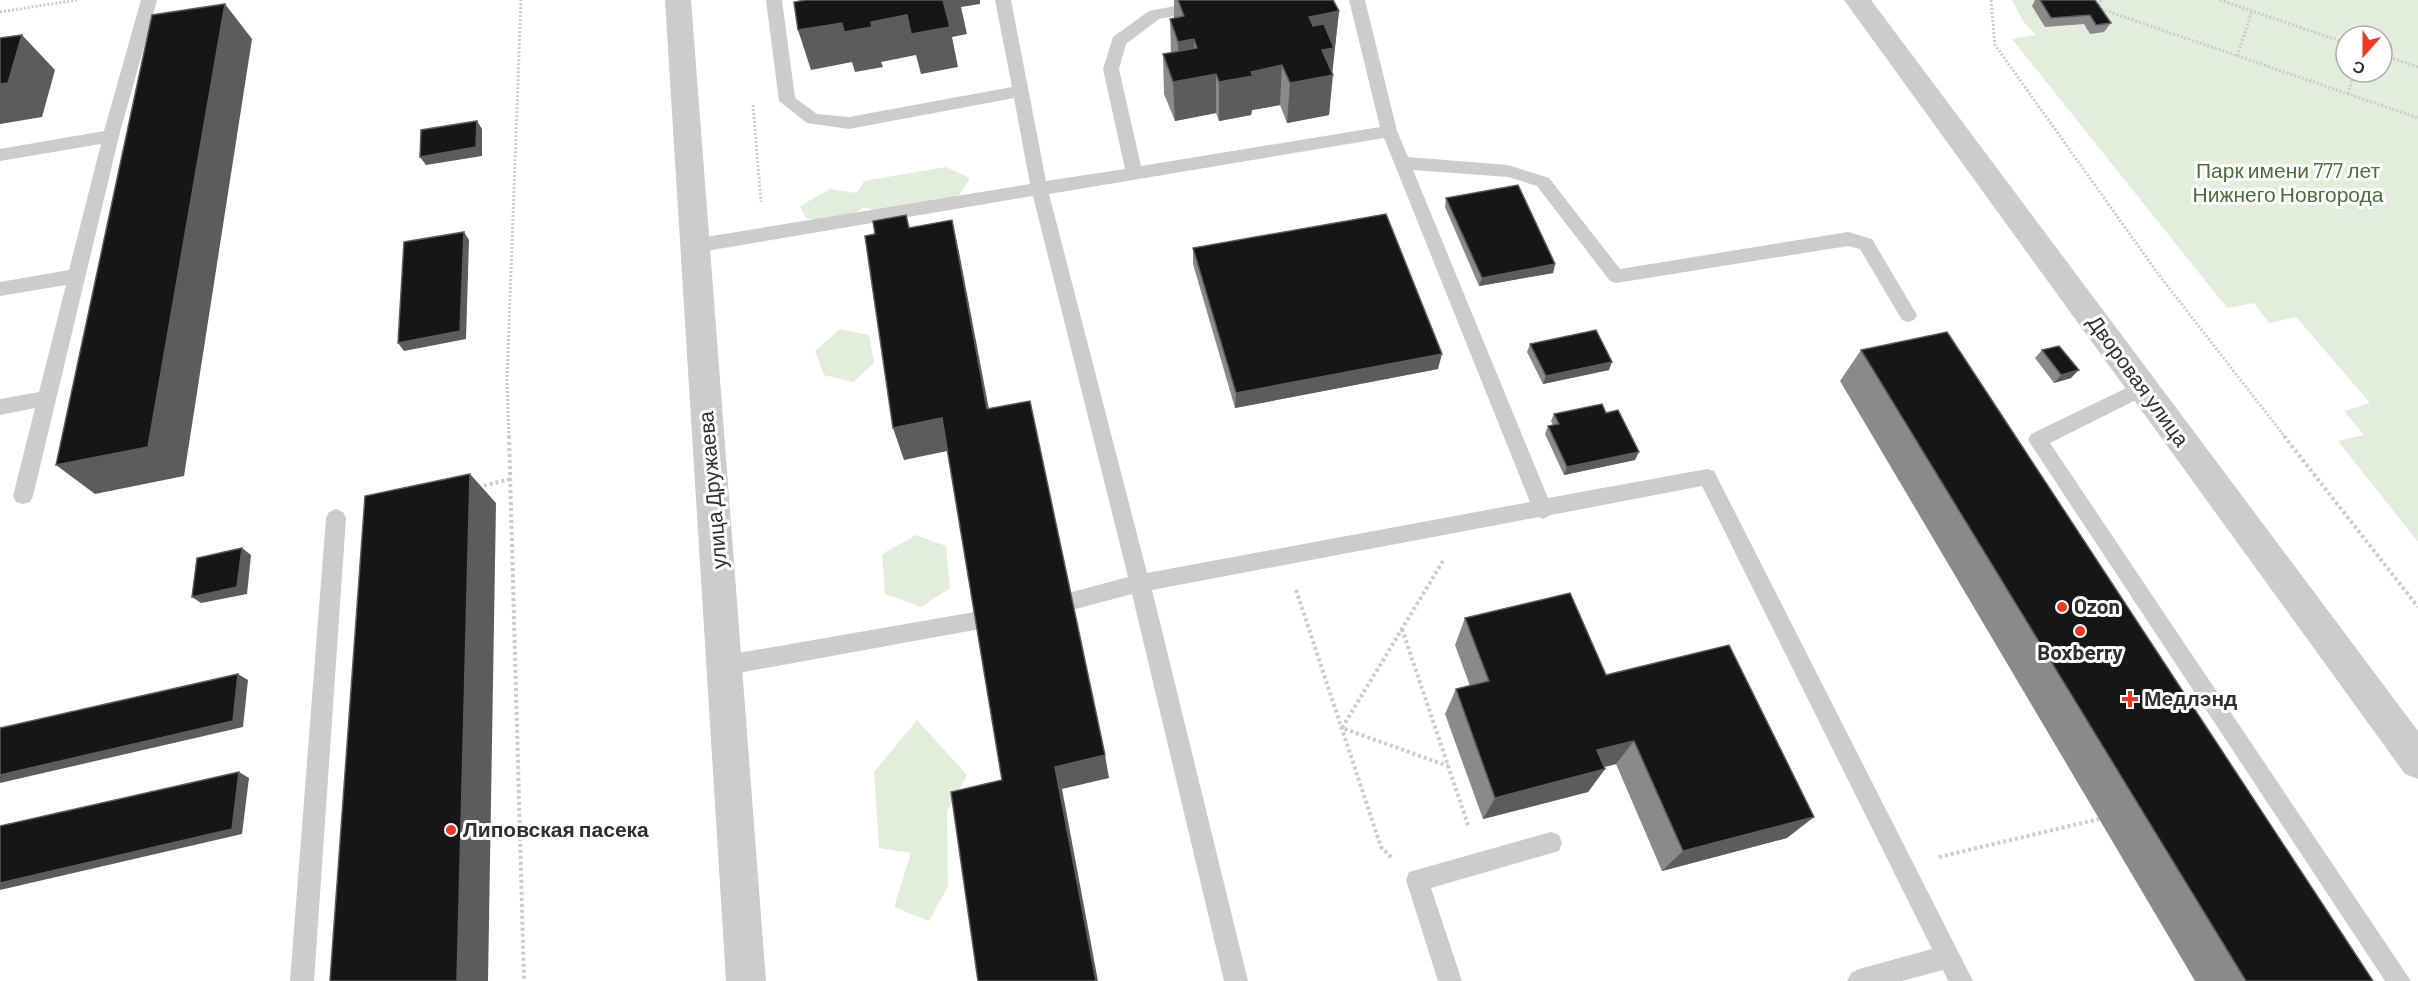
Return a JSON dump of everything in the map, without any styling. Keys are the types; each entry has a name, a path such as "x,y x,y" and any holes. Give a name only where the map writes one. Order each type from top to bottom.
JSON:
{"street":[{"name":"улица Дружаева","path":"678,0 694,246 727,665 746,981"},
{"name":"Дворовая улица","path":"1857,0 2418,761"}],"lane":[{"path":"23,496 111,136 149,0"},
{"path":"774,0 787,101 813,119 849,123 1020,91"},
{"path":"1003,0 1039,188 1140,584 1236,981"},
{"path":"1134,172 1111,69 1119,41 1154,15 1234,0"},
{"path":"1357,0 1389,131 1543,510"},
{"path":"694,246 1389,131"},
{"path":"0,155 111,136"},
{"path":"1402,163 1508,171 1543,182 1616,276 1848,239 1866,244 1908,315"},
{"path":"0,289 77,276"},
{"path":"2143,388 2038,440 2399,981"},
{"path":"0,407 47,398"},
{"path":"1072,601 1140,584 1543,510 1707,477 1961,981"},
{"path":"302,981 336,518"},
{"path":"727,665 980,620"},
{"path":"1450,981 1417,880 1551,843"},
{"path":"1859,981 1949,957"}],"path":[{"path":"0,12 77,0"},
{"path":"521,0 507,380 512,479 524,981"},
{"path":"1991,0 1995,45 2159,275 2418,607"},
{"path":"2102,0 2098,8 2418,118"},
{"path":"2220,0 2334,39"},
{"path":"2237,56 2252,11"},
{"path":"2394,59 2418,67"},
{"path":"2348,94 2351,84"},
{"path":"752,94 764,234"},
{"path":"477,487 512,479"},
{"path":"1342,728 1465,524"},
{"path":"1286,557 1381,847 1417,880"},
{"path":"1402,629 1481,863"},
{"path":"1342,728 1448,766"},
{"path":"1903,866 2099,819"}],"green space":[{"name":"Парк имени 777 лет Нижнего Новгорода","path":"2012,0 2418,0 2418,542 2338,441 2364,435 2344,411 2370,403 2296,317 2269,323 2254,303 2227,308 2012,39 2036,35 2023,21"},
{"path":"946,167 970,178 959,195 897,217 864,207 838,225 806,218 800,206 830,189 857,193 864,181"},
{"path":"840,329 869,335 874,363 853,382 824,375 815,351"},
{"path":"916,535 946,546 950,588 921,607 885,594 882,554"},
{"path":"917,720 967,775 947,811 948,886 929,921 894,907 911,853 879,848 874,772"}],"building":[{"path":"806,0 943,0 950,27 911,34 907,15 871,22 872,27 844,32 842,23 798,30 794,2"},
{"path":"1178,0 1333,0 1339,11 1309,17 1313,26 1324,24 1334,48 1322,50 1333,75 1290,83 1282,65 1251,72 1253,76 1219,82 1216,74 1173,82 1163,54 1197,48 1194,39 1178,42 1170,19 1184,16"},
{"path":"2040,0 2095,0 2111,23 2096,25 2090,15 2051,18"},
{"path":"225,4 148,447 56,465 152,15"},
{"path":"22,35 8,83 0,84 0,38"},
{"path":"477,121 476,147 420,157 421,130"},
{"path":"1518,185 1555,264 1482,278 1446,198"},
{"path":"1386,214 1442,354 1236,393 1193,248"},
{"path":"906,215 909,228 952,220 987,409 1030,401 1105,755 1055,767 1096,981 978,981 951,792 1002,780 942,418 893,428 865,236 875,234 873,221"},
{"path":"464,232 460,331 398,343 404,242"},
{"path":"1596,330 1612,362 1546,376 1530,344"},
{"path":"1947,332 2373,981 2246,981 1861,350"},
{"path":"2059,346 2079,370 2061,375 2042,350"},
{"path":"1602,404 1606,413 1618,410 1639,452 1567,467 1548,426 1559,424 1554,414"},
{"path":"470,474 457,981 330,981 365,496"},
{"path":"242,548 237,587 192,597 197,558"},
{"path":"1570,593 1606,675 1729,645 1814,817 1683,851 1634,741 1597,750 1605,769 1495,798 1456,689 1489,681 1465,618"},
{"path":"238,674 233,721 0,775 0,728"},
{"path":"239,772 232,829 0,883 0,826"}],"place":[{"name":"Ozon","path":"2062,607"},
{"name":"Boxberry","path":"2080,631"},
{"name":"Медлэнд","path":"2130,699"},
{"name":"Липовская пасека","path":"451,830"}]}
